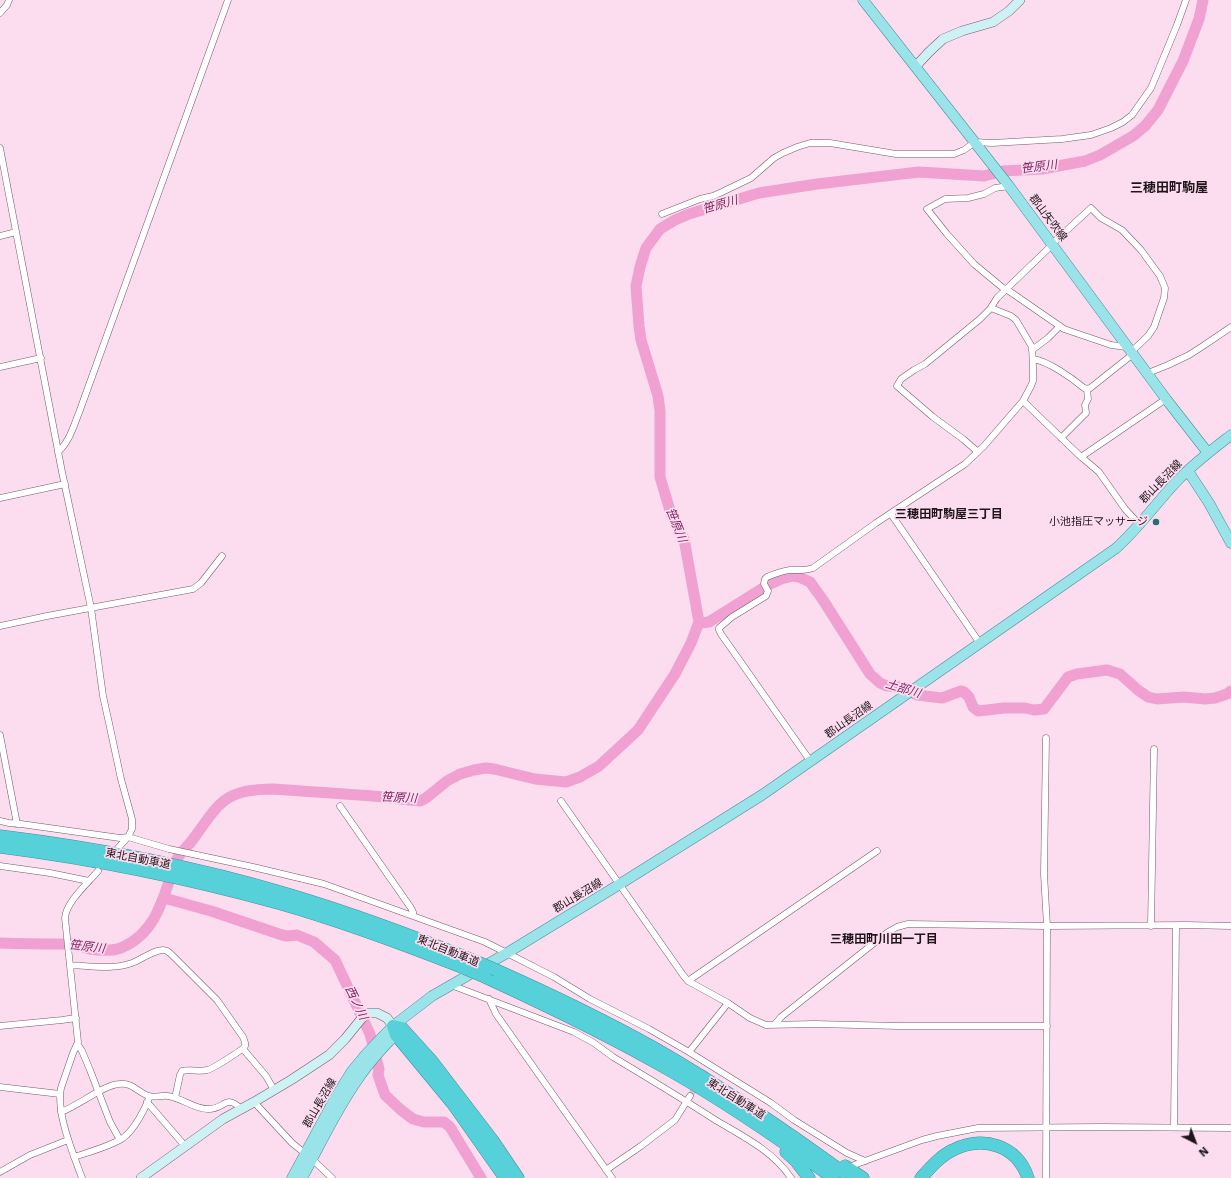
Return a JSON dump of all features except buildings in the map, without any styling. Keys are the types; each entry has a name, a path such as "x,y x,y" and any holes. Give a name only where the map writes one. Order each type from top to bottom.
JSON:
{"highway":[{"name":"東北自動車道","path":"0,836 154,861 221,876 286,894 358,917 475,961 560,999 656,1049 783,1129 851,1178"},
{"name":"東北自動車道","path":"0,848 63,856 142,870 208,885 280,904 352,926 464,968 553,1008 673,1072 774,1137 832,1178"},
{"path":"397,1030 453,1104 505,1178"},
{"path":"397,1030 431,1060 462,1100 518,1178"},
{"path":"673,1072 783,1150 796,1161 809,1178"},
{"path":"752,1109 797,1134 863,1178"},
{"path":"921,1178 936,1162 953,1150 971,1143 988,1143 1006,1149 1020,1162 1028,1178"},
{"path":"931,1178 942,1167 955,1158 971,1151 979,1150 994,1152 1008,1160 1014,1166 1020,1178"}],"main road":[{"name":"郡山矢吹線","path":"863,0 1008,185 1166,399 1208,453"},
{"name":"郡山長沼線","path":"292,1178 308,1157 358,1078 369,1057 432,996 507,953 620,884 762,795 811,762 979,642 1115,548 1188,470 1231,435"},
{"path":"1188,470 1209,503 1231,543"},
{"name":"郡山長沼線","path":"302,1178 308,1157"}],"street":[{"path":"0,13 7,5 9,0"},
{"path":"58,452 70,437 228,0"},
{"path":"916,66 943,39 962,31 993,22 1009,11 1020,0"},
{"path":"662,214 722,192 751,178 774,158 806,144 830,143 896,154 954,154 962,152 976,144 1062,139 1091,135 1111,128 1128,119 1151,88 1175,32 1186,0"},
{"path":"0,148 58,452 90,608 103,696 132,819 132,830 118,848"},
{"path":"1008,185 994,188 984,194 968,198 950,198 927,209 974,264 1006,290 1064,329 1131,351"},
{"path":"978,452 896,386 902,379 925,364 980,319 991,308 997,298 1091,208 1101,218 1122,230 1141,250 1160,276 1165,288 1165,294 1156,323 1150,333 1089,389 1087,389"},
{"path":"0,236 16,232"},
{"path":"811,762 719,630 720,626 766,596 768,592 765,579 767,577 783,571 813,568 876,523 964,464 978,452 1022,401 1033,381 1032,350 1016,320 1011,316 991,308"},
{"path":"1032,350 1048,338 1060,326"},
{"path":"1148,373 1189,355 1231,327"},
{"path":"0,367 41,358"},
{"path":"1032,359 1038,360 1065,374 1087,389"},
{"path":"1061,438 1086,413 1085,405 1088,399 1087,389"},
{"path":"1081,457 1166,399"},
{"path":"1022,401 1099,472 1125,509 1139,524"},
{"path":"0,498 65,484"},
{"path":"891,514 979,642"},
{"path":"0,626 194,589 201,583 222,556"},
{"path":"0,735 17,824"},
{"path":"1046,738 1044,874 1047,926 1046,1178"},
{"path":"1151,926 1154,749"},
{"path":"561,801 688,981 728,1003 755,1021 766,1025 1046,1026"},
{"path":"340,806 411,908 414,916"},
{"path":"0,821 120,838 128,837 169,849 324,884 485,942 710,1064 771,1103 794,1120 847,1153 865,1161"},
{"path":"688,981 877,851"},
{"path":"0,866 89,881"},
{"path":"82,1178 68,1140 61,1112 60,1094 78,1045 65,914 76,897 98,870"},
{"path":"774,1025 888,932 897,927 908,924 1231,926"},
{"path":"1174,1127 1176,926"},
{"path":"70,963 120,966 133,963 160,951 167,951 221,1006 243,1037 245,1044 242,1049 211,1070 182,1071 175,1098"},
{"path":"451,985 550,1022 580,1035 613,1057 753,1142 775,1159 791,1178"},
{"path":"489,999 496,1014 612,1178"},
{"path":"689,1052 728,1003"},
{"path":"141,1178 223,1119 274,1090 329,1054 345,1039 362,1018 370,1013 376,1013 387,1018 397,1030"},
{"path":"0,1026 76,1018"},
{"path":"78,1045 82,1051 99,1092 106,1115 120,1140"},
{"path":"242,1049 266,1076 274,1090"},
{"path":"706,1071 710,1064"},
{"path":"61,1112 115,1085 122,1084 135,1087 148,1099 185,1146"},
{"path":"0,1087 60,1094"},
{"path":"74,1156 120,1140 127,1135 132,1129 148,1099 166,1095 199,1108 215,1108 231,1102 241,1109"},
{"path":"606,1170 675,1120 690,1096"},
{"path":"254,1102 292,1143 332,1178"},
{"path":"854,1166 922,1140 962,1130 978,1128 1231,1128"},
{"path":"0,1172 30,1155 68,1140"}],"waterway":[{"name":"笹原川","path":"0,943 70,944 90,949 107,950 123,947 135,940 145,931 159,909 179,856 211,815 225,800 244,792 273,789 420,801 447,781 460,774 474,770 486,768 494,769 535,779 566,782 580,777 599,766 638,730 675,674 691,643 699,622 684,539 671,514 660,477 660,411 658,396 641,340 639,326 636,286 640,267 646,248 660,229 689,214 759,193 817,184 919,172 984,176 1003,171 1042,169 1085,161 1100,155 1133,136 1145,126 1158,110 1183,61 1199,19 1203,0"},
{"name":"土部川","path":"699,622 709,622 768,585 781,579 793,576 810,582 870,674 880,683 887,686 899,687 917,695 942,698 961,691 969,697 973,707 978,711 1004,708 1025,708 1034,710 1044,709 1068,677 1077,674 1107,670 1120,674 1148,697 1157,699 1184,697 1205,699 1215,698 1231,691"},
{"name":"西ノ川","path":"164,898 211,911 282,935 297,935 314,942 335,960 370,1034 379,1069 378,1075 385,1095 413,1119 424,1122 444,1122 450,1127 481,1178"}],"tunnel":[{"path":"690,1096 706,1071"}],"place":[{"name":"小池指圧マッサージ","path":"1156,522"}],"district":[{"name":"三穂田町駒屋","path":"1169,188"},
{"name":"三穂田町駒屋三丁目","path":"949,514"},
{"name":"三穂田町川田一丁目","path":"884,939"}]}
